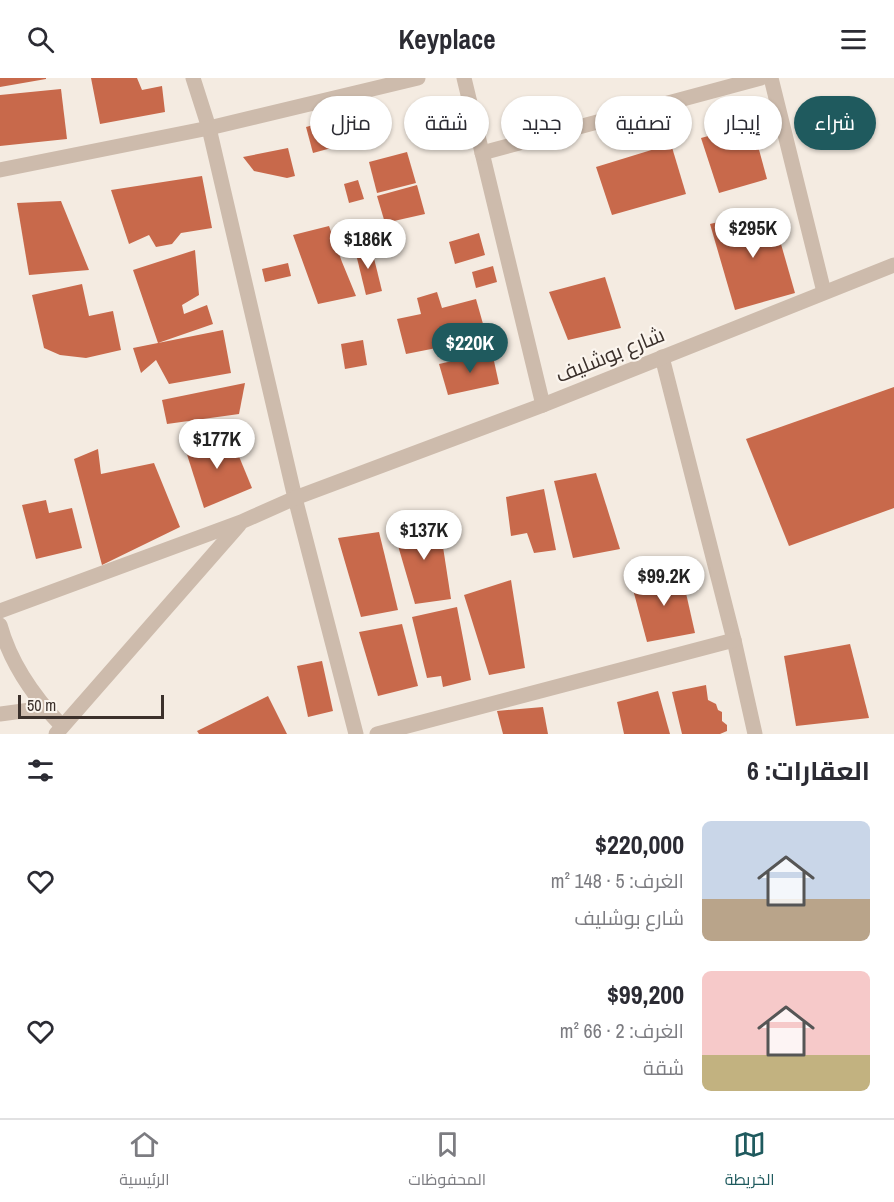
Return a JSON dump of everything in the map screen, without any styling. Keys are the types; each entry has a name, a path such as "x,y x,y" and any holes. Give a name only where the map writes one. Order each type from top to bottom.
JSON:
{"street":[{"path":"193,78 209,128 295,498 356,734"},
{"path":"0,170 209,128 418,78"},
{"path":"464,78 543,405"},
{"path":"482,153 761,78"},
{"path":"771,78 824,292"},
{"name":"شارع بوشليف","path":"0,611 241,522 295,498 543,405 894,265"},
{"path":"662,357 734,640 755,734"},
{"path":"0,625 18,671 59,730 241,522"},
{"path":"377,734 734,640"},
{"path":"0,714 45,708"}],"building":[{"path":"0,78 46,78 46,79 0,87"},
{"path":"91,78 137,78 142,90 162,86 165,112 100,124"},
{"path":"61,89 67,139 0,146 0,95"},
{"path":"310,126 310,142 306,127"},
{"path":"288,148 295,176 287,178 254,171 243,157"},
{"path":"651,150 673,150 686,194 612,215 596,167"},
{"path":"705,150 759,150 767,179 719,193"},
{"path":"407,152 416,183 377,193 369,162"},
{"path":"202,176 212,228 181,233 172,244 156,247 149,235 129,244 111,190"},
{"path":"358,180 364,199 349,203 344,184"},
{"path":"417,185 425,214 385,223 377,196"},
{"path":"61,201 89,270 29,275 17,203"},
{"path":"771,209 795,293 735,310 710,224"},
{"path":"329,226 356,296 318,304 293,235"},
{"path":"479,233 485,255 455,264 449,242"},
{"path":"371,246 382,291 366,295 355,250"},
{"path":"195,250 199,295 182,305 184,314 207,305 213,324 158,343 133,270"},
{"path":"288,263 291,276 265,282 262,269"},
{"path":"493,266 497,282 476,288 472,272"},
{"path":"605,277 621,328 568,340 549,292"},
{"path":"82,284 89,316 113,311 121,350 86,358 60,355 44,348 32,295"},
{"path":"437,292 442,308 476,299 487,338 406,354 397,319 421,314 417,298"},
{"path":"223,330 231,373 169,384 156,360 141,373 133,348"},
{"path":"363,340 367,365 345,369 341,344"},
{"path":"492,352 499,384 448,395 439,364"},
{"path":"245,383 239,414 167,424 162,400"},
{"path":"894,387 894,508 789,546 746,439"},
{"path":"231,437 252,488 204,508 184,445"},
{"path":"98,449 101,474 154,463 180,527 102,565 74,459"},
{"path":"596,473 620,549 573,558 554,481"},
{"path":"544,489 556,550 534,553 527,533 511,536 506,497"},
{"path":"46,500 49,513 72,508 82,548 36,559 22,505"},
{"path":"439,521 451,599 415,604 392,525"},
{"path":"379,532 398,610 361,617 338,538"},
{"path":"681,571 695,633 647,642 631,582"},
{"path":"511,580 525,668 489,675 464,595"},
{"path":"457,607 471,680 443,687 441,676 427,678 412,617"},
{"path":"402,624 418,686 378,696 359,632"},
{"path":"850,644 869,718 796,726 784,656"},
{"path":"322,661 333,711 308,717 297,666"},
{"path":"706,685 708,700 716,704 718,710 722,712 722,721 727,725 727,731 720,734 682,734 672,692"},
{"path":"658,691 670,734 624,734 617,702"},
{"path":"268,696 287,734 199,734 197,731"},
{"path":"543,707 548,734 503,734 497,711"}]}
